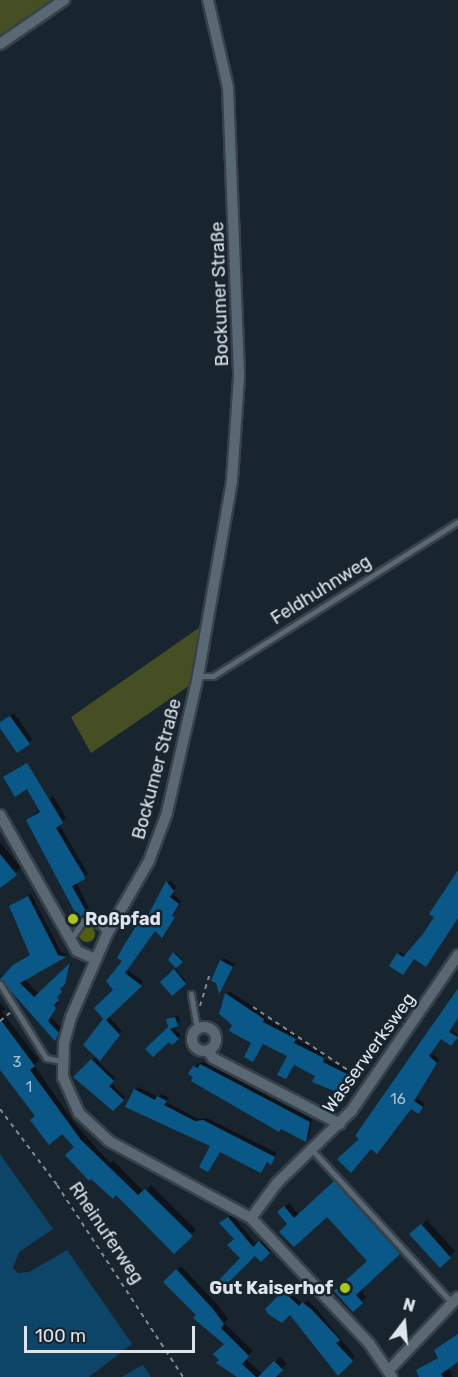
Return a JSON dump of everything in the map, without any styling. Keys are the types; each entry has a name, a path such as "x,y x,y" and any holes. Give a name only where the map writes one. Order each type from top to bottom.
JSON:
{"street":[{"path":"0,44 64,0"},
{"name":"Bockumer Straße","path":"208,0 228,87 239,377 232,481 198,676 159,836 95,959 71,1017 62,1061 69,1094 94,1130 251,1218 324,1293 390,1373"},
{"path":"0,815 76,951 95,959"},
{"name":"Wasserwerksweg","path":"251,1218 277,1183 340,1124 458,955"},
{"path":"208,1051 217,1041 215,1032 206,1026 197,1029 192,1036 193,1045 208,1051 213,1058 340,1124"},
{"path":"390,1373 455,1300"}],"lane":[{"name":"Feldhuhnweg","path":"198,676 213,676 458,522"},
{"path":"70,941 82,921 100,925 107,933"},
{"path":"0,984 46,1058 62,1061"},
{"path":"191,994 191,1006 197,1029"},
{"path":"312,1150 455,1300"}],"path":[{"path":"191,1006 203,1006 210,974"},
{"path":"253,1007 370,1084"},
{"path":"0,1021 14,1009"},
{"name":"Rheinuferweg","path":"0,1109 57,1185 183,1377"}],"green space":[{"path":"0,0 61,0 0,42"},
{"path":"206,623 196,681 91,753 71,717"},
{"path":"84,926 90,926 95,934 93,940 84,942 79,937 79,931"}],"water":[{"path":"0,1154 53,1229 19,1252 13,1268 18,1273 29,1272 67,1250 132,1344 89,1377 0,1377"},
{"path":"143,1365 151,1377 122,1377 135,1369"}],"building":[{"path":"10,716 30,744 17,753 0,728 0,722"},
{"path":"27,763 61,819 63,823 56,828 84,875 85,879 72,886 87,913 78,918 26,820 40,812 27,789 15,797 3,777"},
{"path":"0,854 17,875 0,888"},
{"path":"458,870 458,918 426,967 414,959 403,975 389,966 397,953 403,957 423,934 434,917 429,914"},
{"path":"166,881 174,891 170,897 179,904 172,916 175,917 162,938 155,931 125,973 142,986 106,1020 120,1035 100,1061 83,1045 103,1019 94,1008 113,990 106,981 122,961 117,958 139,921 143,925"},
{"path":"28,896 58,955 66,957 20,983 34,997 70,963 65,984 60,989 62,992 57,997 59,1000 54,1005 56,1008 48,1021 59,1033 55,1041 0,979 13,965 30,955 9,906"},
{"path":"173,952 183,962 176,968 168,960"},
{"path":"220,960 233,967 219,994 216,983 211,981"},
{"path":"174,969 186,984 172,996 160,982"},
{"path":"458,988 458,1018 449,1032 458,1037 451,1046 441,1039 429,1056 437,1063 414,1101 423,1107 419,1114 411,1109 377,1154 371,1149 351,1173 337,1159 359,1139 355,1136"},
{"path":"225,993 264,1019 263,1022 296,1039 294,1043 324,1058 323,1062 353,1077 344,1095 312,1082 315,1076 294,1065 286,1079 277,1075 287,1056 263,1044 253,1062 244,1057 251,1043 229,1031 232,1025 219,1014"},
{"path":"175,1017 178,1026 170,1029 179,1039 172,1045 169,1042 153,1057 145,1049 168,1027 166,1019"},
{"path":"0,1019 35,1066 30,1070 81,1140 138,1195 145,1189 193,1236 174,1254 116,1195 113,1199 91,1179 89,1181 65,1155 74,1147 62,1134 49,1145 30,1120 35,1116 0,1070"},
{"path":"91,1059 114,1081 109,1086 124,1100 113,1111 73,1077"},
{"path":"200,1064 310,1122 306,1142 281,1129 279,1132 191,1081 193,1077 188,1074 193,1066 198,1068"},
{"path":"134,1089 155,1100 157,1096 167,1101 164,1105 195,1121 203,1120 275,1157 271,1165 267,1162 261,1173 220,1152 208,1172 199,1167 210,1146 125,1107"},
{"path":"334,1181 400,1254 356,1295 363,1303 353,1312 334,1291 367,1261 327,1217 294,1247 279,1232 287,1224 277,1212 284,1206 294,1218"},
{"path":"228,1217 253,1247 259,1241 270,1253 261,1262 255,1256 225,1286 219,1280 240,1258 227,1245 234,1239 219,1223"},
{"path":"421,1224 451,1258 440,1268 409,1234"},
{"path":"176,1269 213,1309 224,1324 221,1328 249,1356 242,1364 256,1377 237,1377 216,1363 219,1360 213,1354 224,1344 193,1318 196,1315 163,1282"},
{"path":"283,1291 299,1306 302,1302 312,1310 340,1340 336,1343 353,1361 338,1376 290,1315 282,1323 268,1314 265,1309"},
{"path":"458,1334 458,1362 441,1374 443,1377 419,1377 416,1370 438,1358 434,1350"},
{"path":"274,1361 283,1370 276,1377 258,1377"}],"place":[{"name":"Roßpfad","path":"73,919"},
{"name":"Gut Kaiserhof","path":"345,1288"}]}
